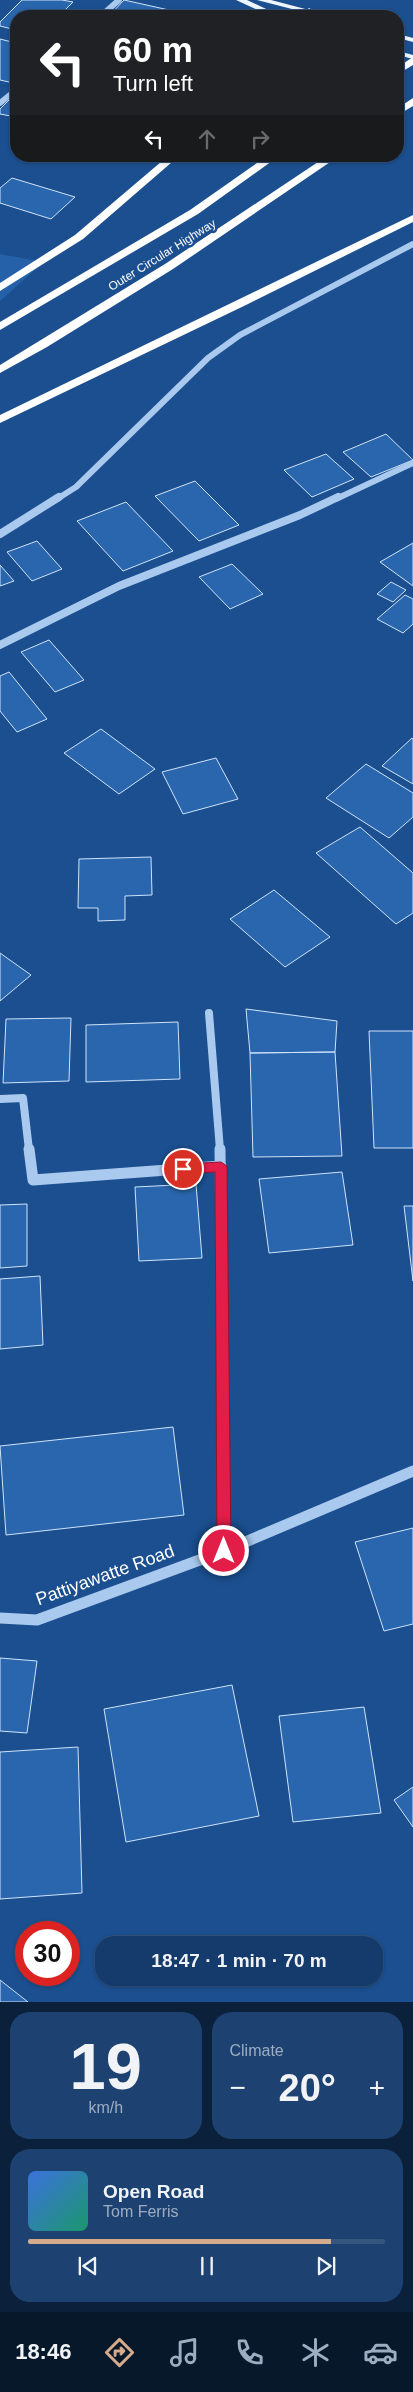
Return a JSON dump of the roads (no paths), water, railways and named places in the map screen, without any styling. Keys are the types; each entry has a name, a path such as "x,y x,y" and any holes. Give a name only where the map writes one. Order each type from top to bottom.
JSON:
{"highway":[{"path":"0,288 79,237 167,162"},
{"name":"Outer Circular Highway","path":"0,327 194,212 265,162"},
{"name":"Outer Circular Highway","path":"0,370 61,335 220,235 325,162"},
{"path":"0,419 242,303 413,218"}],"main road":[{"path":"240,0 263,10"},
{"path":"261,0 294,10"}],"street":[{"path":"108,10 119,0"},
{"path":"0,103 10,95"},
{"path":"0,534 76,487 208,358 232,341 413,244"},
{"path":"0,645 119,586 300,515 413,463"},
{"path":"210,1013 221,1166 224,1551"},
{"path":"0,1100 23,1098 33,1180 221,1166"},
{"name":"Pattiyawatte Road","path":"0,1618 37,1620 224,1551 413,1471"}]}
